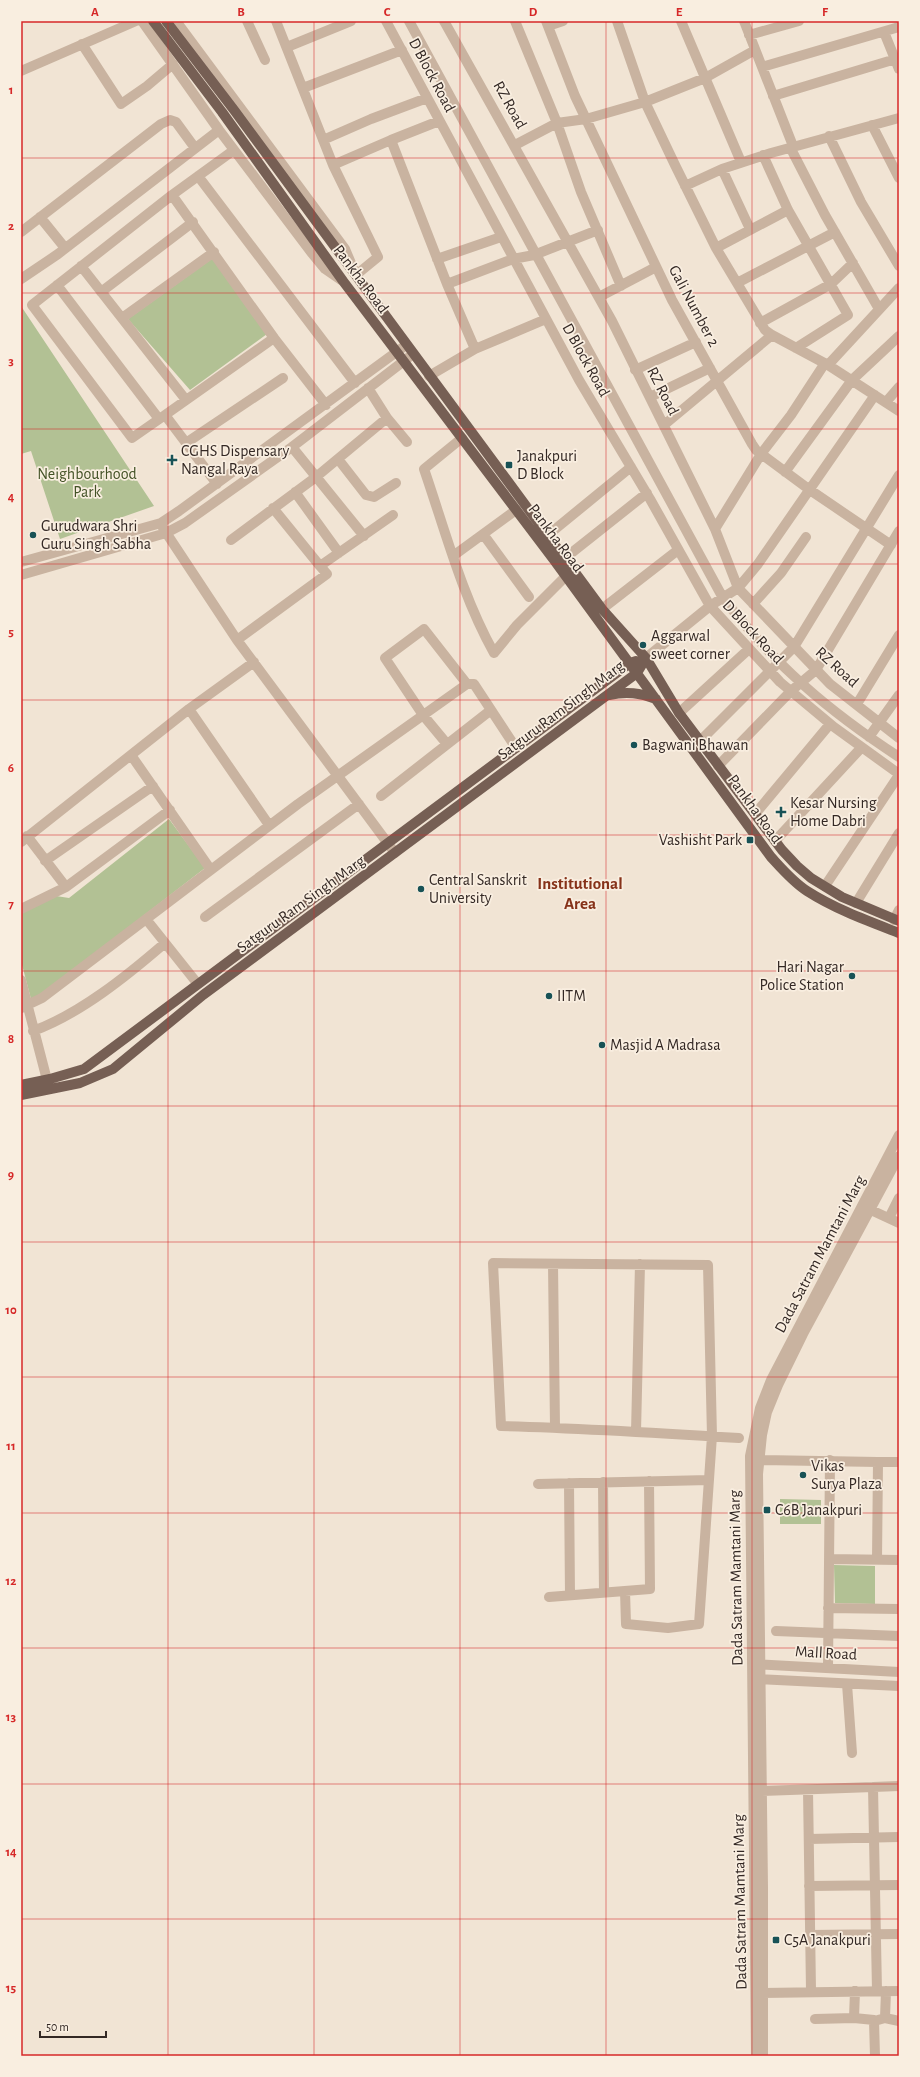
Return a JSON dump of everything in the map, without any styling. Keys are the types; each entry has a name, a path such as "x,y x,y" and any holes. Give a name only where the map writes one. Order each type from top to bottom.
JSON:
{"main road":[{"name":"Pankha Road","path":"153,21 222,112 343,281 566,576 771,857 788,876 807,891 826,901 899,933"},
{"name":"Pankha Road","path":"166,21 234,110 356,275 412,354 602,609 646,658 679,713 775,841 797,866 825,886 856,903 896,920"},
{"path":"610,678 619,661 619,648"},
{"name":"Satguru Ram Singh Marg","path":"21,1084 47,1080 84,1069 197,983 630,663 646,658"},
{"name":"Satguru Ram Singh Marg","path":"21,1096 80,1083 113,1068 203,995 637,673 646,658"},
{"path":"607,695 620,692 638,693 656,699"}],"street":[{"path":"21,71 136,21"},
{"path":"142,21 219,130 311,252 326,269 343,281"},
{"path":"176,21 345,249 356,275 378,258 333,165 276,21"},
{"path":"247,21 265,60"},
{"path":"286,47 351,21"},
{"name":"D Block Road","path":"386,21 579,380 647,493 710,606 769,672 830,724 899,775"},
{"path":"409,21 534,255 686,528 723,598 750,633 779,664 801,684 869,737 899,756"},
{"name":"RZ Road","path":"444,21 599,297 715,529 738,588 830,684 899,738"},
{"path":"515,21 557,123 581,192 621,286"},
{"path":"547,23 563,21"},
{"path":"617,21 645,102 716,248 760,323 772,335 827,364 899,411"},
{"path":"681,21 741,162"},
{"path":"744,21 774,96 791,147 835,232 879,309"},
{"path":"749,35 799,21"},
{"name":"Gali Number 2","path":"547,23 586,119 672,300 752,444 761,454 785,472 865,529 891,545"},
{"path":"762,67 899,27"},
{"path":"884,32 897,58 899,69"},
{"path":"82,44 121,104 147,86 173,64"},
{"path":"303,88 402,50"},
{"path":"515,145 557,123 586,119 645,102 705,78 755,50"},
{"path":"774,96 897,58"},
{"path":"323,140 371,119 427,98"},
{"path":"686,186 741,162 829,136 899,118"},
{"path":"21,232 161,124 170,120 176,122 195,148"},
{"path":"333,165 439,121"},
{"path":"872,125 899,178"},
{"path":"21,280 219,130"},
{"path":"829,136 861,202 899,266"},
{"path":"391,140 447,284 476,349"},
{"path":"234,150 172,195 32,305 132,438 274,338"},
{"path":"763,155 788,210 848,315 796,348"},
{"path":"722,169 750,229"},
{"path":"198,176 354,383"},
{"path":"172,195 193,222 274,338 326,405"},
{"path":"716,248 788,210"},
{"path":"40,217 65,248"},
{"path":"101,292 193,222"},
{"path":"447,284 513,259 534,255 598,230"},
{"path":"737,283 835,232"},
{"path":"437,258 502,237"},
{"path":"122,318 214,252"},
{"path":"760,323 831,284 853,262"},
{"path":"81,266 186,400"},
{"path":"599,297 656,267"},
{"path":"57,285 162,417 186,443 217,484"},
{"path":"715,529 761,454 827,364 899,288"},
{"path":"429,376 476,349 546,319"},
{"path":"664,425 772,335"},
{"path":"785,472 852,380 899,336"},
{"path":"635,370 696,342"},
{"path":"21,562 161,523 326,405 406,345"},
{"path":"21,574 166,533 185,523 292,447 412,354"},
{"path":"650,397 710,368"},
{"path":"186,443 283,378"},
{"path":"368,388 387,418 407,442"},
{"path":"886,402 899,388"},
{"path":"646,658 710,606 738,588 758,564 875,394"},
{"path":"231,540 316,477 387,418"},
{"path":"462,438 424,469 453,556 481,629 494,653 517,625 566,576"},
{"path":"292,447 364,536"},
{"path":"338,459 366,495 374,497 396,483"},
{"path":"548,535 631,467"},
{"path":"700,741 769,672 779,664 794,647 899,475"},
{"path":"294,492 338,553"},
{"path":"565,558 647,493"},
{"path":"237,640 327,574 273,508"},
{"path":"453,556 516,510"},
{"path":"320,566 393,515"},
{"path":"161,523 166,533 237,640 395,853"},
{"path":"718,766 791,691 816,670 899,532"},
{"path":"483,534 529,597"},
{"path":"753,604 781,572 806,537"},
{"path":"602,609 678,550"},
{"path":"447,744 423,715 385,658 424,629 467,684"},
{"path":"857,704 899,634"},
{"path":"679,713 749,649"},
{"path":"66,888 45,861 24,839 189,709 254,662"},
{"path":"24,1006 42,998 269,825 467,684 474,684 516,748"},
{"path":"869,737 881,723 899,695"},
{"path":"189,709 269,825"},
{"path":"381,796 491,710"},
{"path":"755,814 830,724"},
{"path":"775,841 861,748"},
{"path":"131,755 211,870"},
{"path":"825,886 899,775"},
{"path":"45,861 153,786"},
{"path":"205,917 359,804"},
{"path":"21,909 66,888 170,810"},
{"path":"856,903 899,833"},
{"path":"896,920 899,910"},
{"path":"146,919 197,983"},
{"path":"34,1032 56,1023 132,971 165,943"},
{"path":"21,980 24,1006 34,1032 47,1080"},
{"name":"Dada Satram Mamtani Marg","path":"756,1664 749,1476 750,1456 760,1408 771,1380 899,1135"},
{"name":"Dada Satram Mamtani Marg","path":"756,2056 756,1664 759,1460 767,1412 778,1385 803,1334 899,1156"},
{"path":"889,1218 899,1198"},
{"path":"871,1210 899,1223"},
{"path":"625,1591 626,1624 668,1628 699,1624 712,1436 708,1265 494,1263 501,1426 555,1427 712,1436 739,1438"},
{"path":"553,1264 555,1427"},
{"path":"636,1432 640,1264"},
{"path":"759,1460 899,1462"},
{"path":"828,1668 830,1460"},
{"path":"877,1560 878,1462"},
{"path":"538,1484 709,1480"},
{"path":"549,1597 650,1588 649,1481"},
{"path":"603,1482 604,1592"},
{"path":"569,1483 570,1595"},
{"path":"829,1560 899,1560"},
{"path":"828,1608 899,1610"},
{"path":"776,1631 899,1636"},
{"name":"Mall Road","path":"756,1664 899,1672"},
{"name":"Dada Satram Mamtani Marg","path":"756,1680 762,1791 763,2056"},
{"name":"Mall Road","path":"756,1680 899,1686"},
{"path":"847,1684 852,1752"},
{"path":"762,1791 899,1786"},
{"path":"873,1787 876,1935 885,2018"},
{"path":"808,1790 811,1991"},
{"path":"808,1839 899,1837"},
{"path":"809,1886 899,1885"},
{"path":"810,1935 899,1934"},
{"path":"763,1993 811,1991 899,1991"},
{"path":"854,2018 855,1991"},
{"path":"814,2019 854,2018 874,2020 885,2018 899,2020"},
{"path":"874,2020 875,2056"}],"green space":[{"path":"213,258 267,334 190,390 128,319"},
{"name":"Neighbourhood Park","path":"21,306 154,506 60,539 31,451 21,454"},
{"path":"169,819 205,868 41,995 31,999 21,961 21,913 56,896 69,898"},
{"path":"780,1499 821,1500 821,1524 780,1524"},
{"path":"834,1565 875,1566 875,1604 835,1603"}],"place":[{"name":"CGHS Dispensary Nangal Raya","path":"172,460"},
{"name":"Janakpuri D Block","path":"509,465"},
{"name":"Gurudwara Shri Guru Singh Sabha","path":"33,535"},
{"name":"Aggarwal sweet corner","path":"643,645"},
{"name":"Bagwani Bhawan","path":"634,745"},
{"name":"Kesar Nursing Home Dabri","path":"781,812"},
{"name":"Vashisht Park","path":"750,840"},
{"name":"Central Sanskrit University","path":"421,889"},
{"name":"Hari Nagar Police Station","path":"852,976"},
{"name":"IITM","path":"549,996"},
{"name":"Masjid A Madrasa","path":"602,1045"},
{"name":"Vikas Surya Plaza","path":"803,1475"},
{"name":"C6B Janakpuri","path":"767,1510"},
{"name":"C5A Janakpuri","path":"776,1940"}],"district":[{"name":"Institutional Area","path":"580,893"}]}
